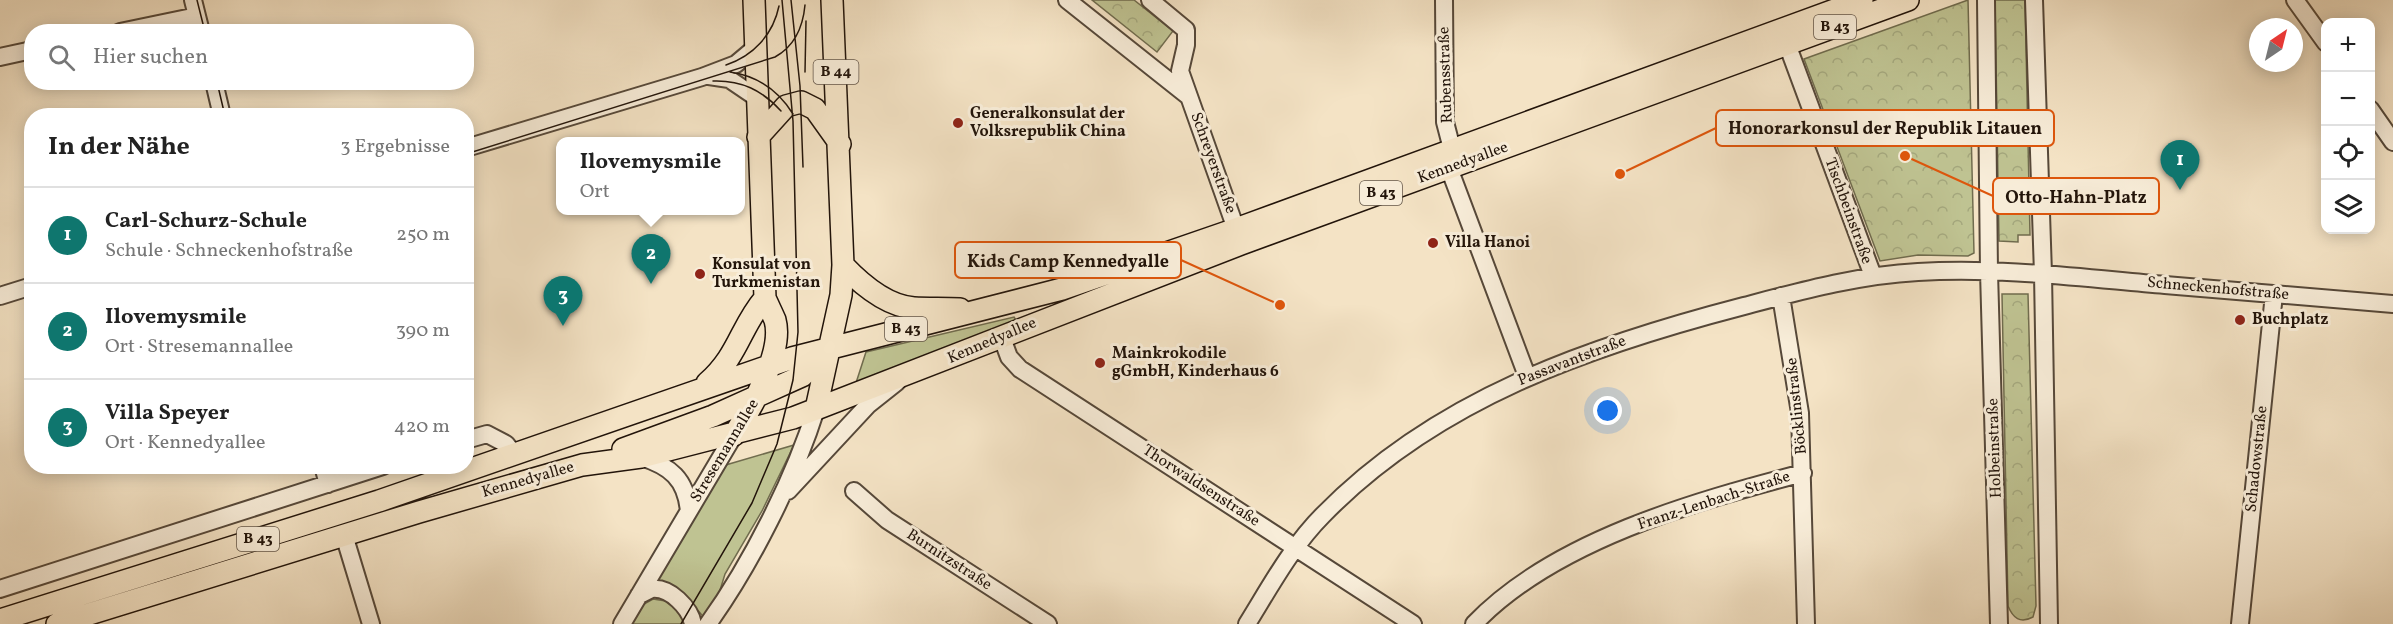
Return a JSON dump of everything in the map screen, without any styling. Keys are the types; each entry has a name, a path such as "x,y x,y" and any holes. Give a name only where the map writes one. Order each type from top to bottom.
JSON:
{"main road":[{"name":"Stresemannallee","path":"734,435 758,396 769,365 775,321 765,298 754,0"},
{"name":"B 44","path":"816,409 841,295 843,265 840,144 832,0"},
{"name":"Kennedyallee","path":"57,624 582,465 641,457 734,435 816,409 902,378 1451,158 1862,0"},
{"name":"Kennedyallee","path":"474,468 769,365 1062,289 1787,44 1908,0"},
{"path":"758,137 786,106 803,102 819,113 840,144"},
{"path":"843,265 859,282 896,304 912,308 981,311"},
{"path":"698,390 721,371 741,342 753,312 765,298"},
{"name":"B 43","path":"582,465 758,396 802,376 831,348"},
{"name":"Kennedyallee","path":"0,620 379,501 457,474"}],"street":[{"name":"Schreyerstraße","path":"1067,0 1189,97"},
{"name":"Schreyerstraße","path":"1150,0 1186,30 1186,45 1180,64 1189,97 1236,229"},
{"name":"Rubensstraße","path":"1444,0 1445,122 1451,158 1527,376"},
{"name":"Holbeinstraße","path":"1986,0 1989,272 1999,624"},
{"path":"2034,0 2043,274 2049,624"},
{"path":"2295,0 2321,38"},
{"path":"158,24 197,16"},
{"name":"Tischbeinstraße","path":"1787,44 1873,276"},
{"path":"474,146 702,77 736,64 755,48"},
{"path":"0,57 24,52"},
{"path":"702,77 729,79 757,98"},
{"path":"216,90 220,108"},
{"path":"2375,116 2393,142"},
{"name":"Passavantstraße","path":"1247,624 1297,547 1324,513 1398,451 1472,403 1527,376 1642,335 1781,296 1873,276 1924,272 1989,272"},
{"path":"1989,272 2043,274"},
{"name":"Schneckenhofstraße","path":"2043,274 2393,304"},
{"path":"0,296 24,288"},
{"name":"Schadowstraße","path":"2241,624 2274,294"},
{"name":"Böcklinstraße","path":"1781,296 1795,373 1803,472 1806,624"},
{"name":"Thorwaldsenstraße","path":"1002,338 1009,357 1020,369 1413,624"},
{"path":"779,500 868,405 902,378"},
{"path":"708,624 722,604 779,500 802,451 816,409"},
{"name":"Kennedyallee","path":"474,438 487,434 506,444 514,454"},
{"name":"Stresemannallee","path":"622,624 734,435"},
{"name":"Stresemannallee","path":"641,457 664,465 678,478 686,491 689,511"},
{"name":"Franz-Lenbach-Straße","path":"1474,624 1526,581 1598,542 1682,508 1803,472"},
{"path":"325,474 328,484"},
{"path":"0,588 358,474"},
{"name":"Burnitzstraße","path":"854,491 887,520 1048,624"},
{"path":"345,535 371,624"},
{"path":"639,595 652,589 670,593 688,611 693,624"}],"green space":[{"path":"1092,0 1134,0 1173,31 1157,52"},
{"path":"1968,0 1974,253 1968,256 1918,255 1880,261 1804,59"},
{"path":"1995,0 2025,0 2030,235 2018,235 2018,242 1999,241"},
{"path":"2002,294 2028,294 2036,606 2033,617 2024,620 2017,619 2008,606"},
{"path":"1014,317 1017,322 855,386 866,352"},
{"path":"794,445 762,511 725,574 717,600 706,620 689,600 650,585 719,467"},
{"path":"653,599 672,602 686,624 628,624 637,608"}],"tram line":[{"path":"197,0 203,24"},
{"path":"681,624 752,503 777,444 793,380 798,332 793,121 782,0"},
{"path":"791,0 800,86 803,167"},
{"path":"474,151 775,57 793,42 802,21 805,5"},
{"path":"726,65 745,56 760,43 772,26 779,6"},
{"path":"805,72 806,21"},
{"path":"730,72 750,77 774,91 793,114"},
{"path":"713,81 733,82 750,88 766,97 781,111"},
{"path":"219,90 223,108"}],"place":[{"name":"Generalkonsulat der Volksrepublik China","path":"958,123"},
{"name":"Otto-Hahn-Platz","path":"1905,156"},
{"name":"Honorarkonsul der Republik Litauen","path":"1620,174"},
{"name":"Carl-Schurz-Schule","path":"2180,190"},
{"name":"Villa Hanoi","path":"1433,243"},
{"name":"Konsulat von Turkmenistan","path":"700,274"},
{"name":"Ilovemysmile","path":"651,284"},
{"name":"Kids Camp Kennedyalle","path":"1280,305"},
{"name":"Buchplatz","path":"2240,320"},
{"name":"Villa Speyer","path":"563,326"},
{"name":"Mainkrokodile gGmbH, Kinderhaus 6","path":"1100,363"}]}
